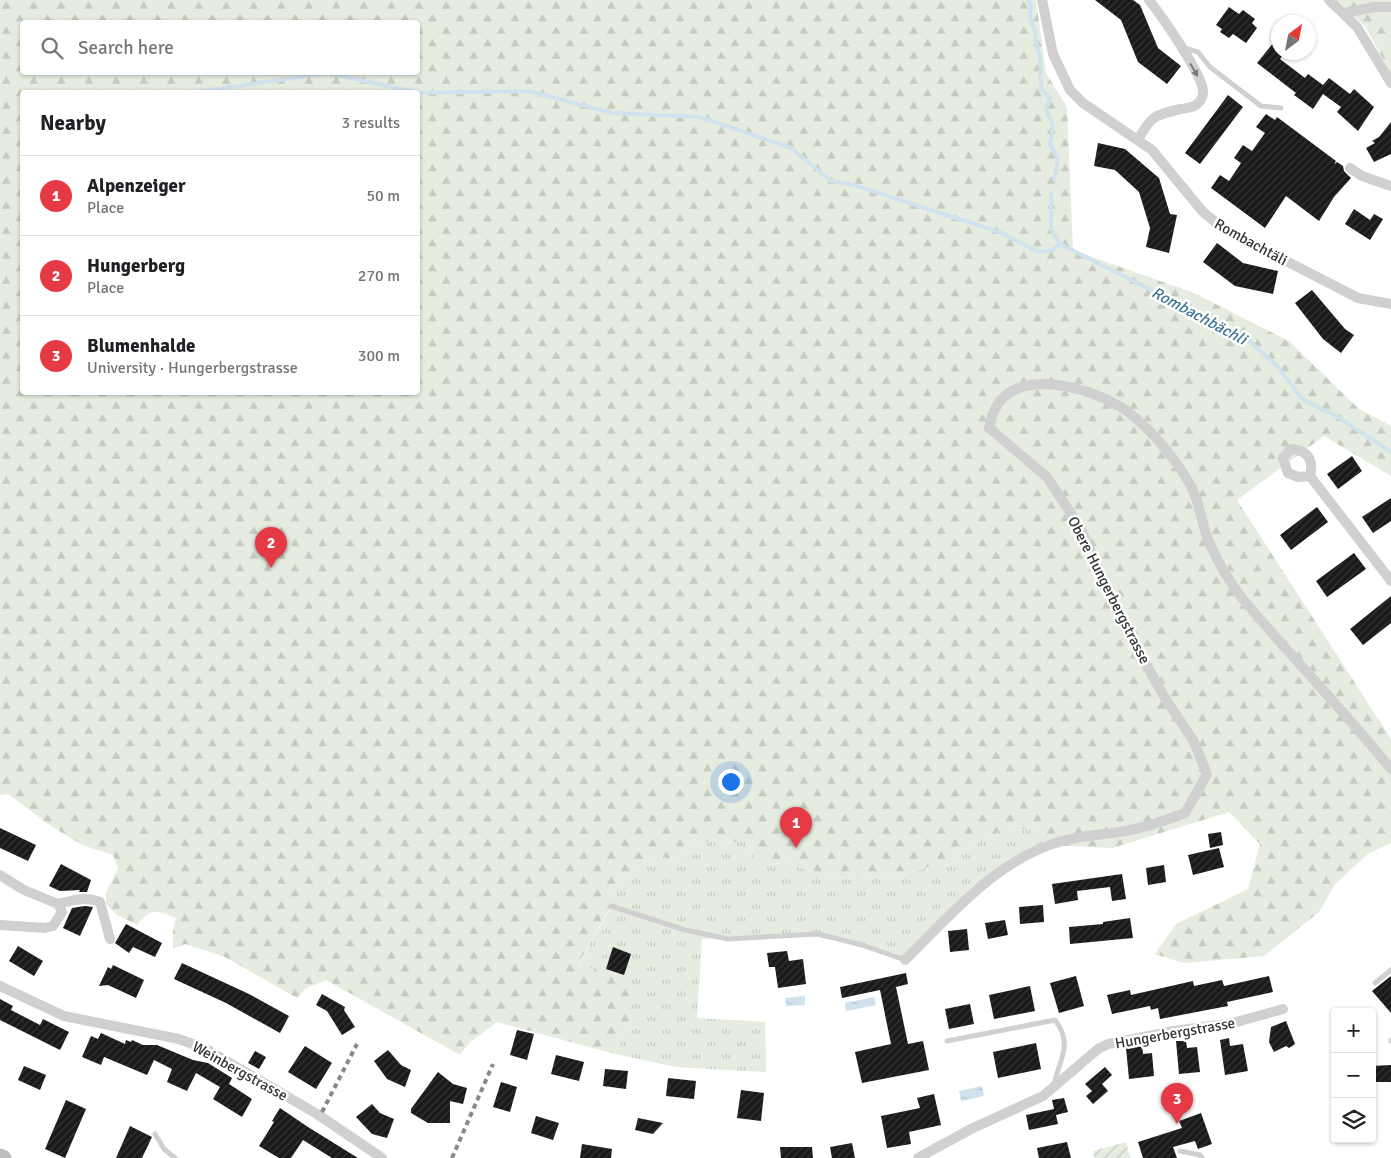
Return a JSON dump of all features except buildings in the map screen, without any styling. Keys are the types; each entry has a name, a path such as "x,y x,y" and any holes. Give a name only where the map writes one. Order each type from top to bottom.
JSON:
{"main road":[{"path":"0,1156 4,1158"}],"street":[{"name":"Rombachtäli","path":"1042,0 1053,54 1070,90 1083,103 1138,140 1159,157 1203,212 1224,229 1358,298 1391,304"},
{"path":"1138,140 1149,120 1157,114 1194,106 1201,100 1204,92 1200,81 1181,48 1149,0"},
{"path":"1329,0 1357,27 1391,83"},
{"path":"1344,13 1374,7 1391,7"},
{"path":"1350,168 1362,176 1391,186"},
{"name":"Obere Hungerbergstrasse","path":"905,960 978,888 1004,867 1028,853 1065,840 1121,832 1185,813 1206,774 1193,740 1165,698 1120,618 1081,529 1048,477 989,428 993,411 1003,398 1020,386 1048,383 1093,394 1131,414 1160,442 1192,489 1210,543 1241,596 1363,733 1391,769"},
{"path":"1310,476 1391,581"},
{"path":"0,875 24,890 58,904 72,900 91,899 100,902 110,939"},
{"path":"0,925 45,928 53,926 59,920 62,912 58,904"},
{"name":"Weinbergstrasse","path":"0,986 64,1016 179,1038 206,1049 316,1114 382,1158"},
{"name":"Hungerbergstrasse","path":"918,1158 971,1129 1043,1096 1098,1049 1108,1044 1174,1031 1233,1024 1283,1010"}],"lane":[{"path":"1181,48 1198,52 1210,67 1261,106 1281,108"},
{"name":"Obere Hungerbergstrasse","path":"611,906 685,930 728,939 818,934 862,945 905,960"},
{"path":"1375,983 1391,970"},
{"path":"947,1041 1055,1020 1066,1036 1064,1056 1054,1088"},
{"path":"154,1134 164,1149 175,1158"},
{"path":"1180,1151 1200,1155 1202,1158"}],"green space":[{"path":"0,0 1036,0 1046,73 1067,107 1073,250 1194,293 1289,341 1359,409 1391,426 1391,476 1324,436 1237,500 1391,739 1391,843 1369,853 1335,884 1319,912 1264,956 1184,963 1155,954 1176,924 1248,889 1260,844 1229,812 1112,848 1049,845 1042,828 1001,830 945,862 901,875 842,879 803,869 787,862 769,865 753,863 754,850 744,842 694,841 677,860 658,856 645,862 608,889 611,906 578,964 625,980 633,1012 615,1054 497,1022 469,1043 460,1055 326,980 306,988 297,998 225,957 185,944 173,949 173,929 176,918 155,912 146,915 137,925 116,914 106,904 106,893 118,868 113,855 82,845 48,824 8,794 0,795"},
{"path":"1335,0 1391,0 1391,74 1365,26"},
{"path":"1043,828 1049,845 1004,867 905,960 818,934 702,939 697,1018 765,1022 766,1072 676,1067 615,1054 633,1012 578,965 611,907 608,889 645,862 658,856 677,860 694,841 744,842 769,865 787,862 803,869 842,879 901,875 945,862 1001,830"},
{"path":"1126,1142 1130,1158 1094,1158 1093,1151"}],"water":[{"path":"805,996 805,1005 786,1006 785,998"},
{"path":"874,997 876,1005 846,1011 845,1003"},
{"path":"982,1086 984,1096 961,1101 959,1091"}],"waterway":[{"name":"Rombachbächli","path":"1029,0 1030,17 1040,56 1041,88 1050,99 1046,109 1053,126 1050,145 1057,161 1054,179"},
{"path":"211,90 313,75"},
{"path":"336,75 407,90"},
{"path":"420,93 529,91 612,113 700,117 791,148 831,181 854,185 1002,233 1038,252 1053,250 1060,244"},
{"name":"Rombachbächli","path":"1051,194 1051,229 1060,244 1246,338 1279,368 1302,399 1338,417 1391,452"}],"railway":[{"path":"322,1112 357,1044"},
{"path":"452,1158 493,1064"}],"place":[{"name":"Hungerberg","path":"271,568"},
{"name":"Alpenzeiger","path":"796,848"},
{"name":"Blumenhalde","path":"1177,1124"}]}
